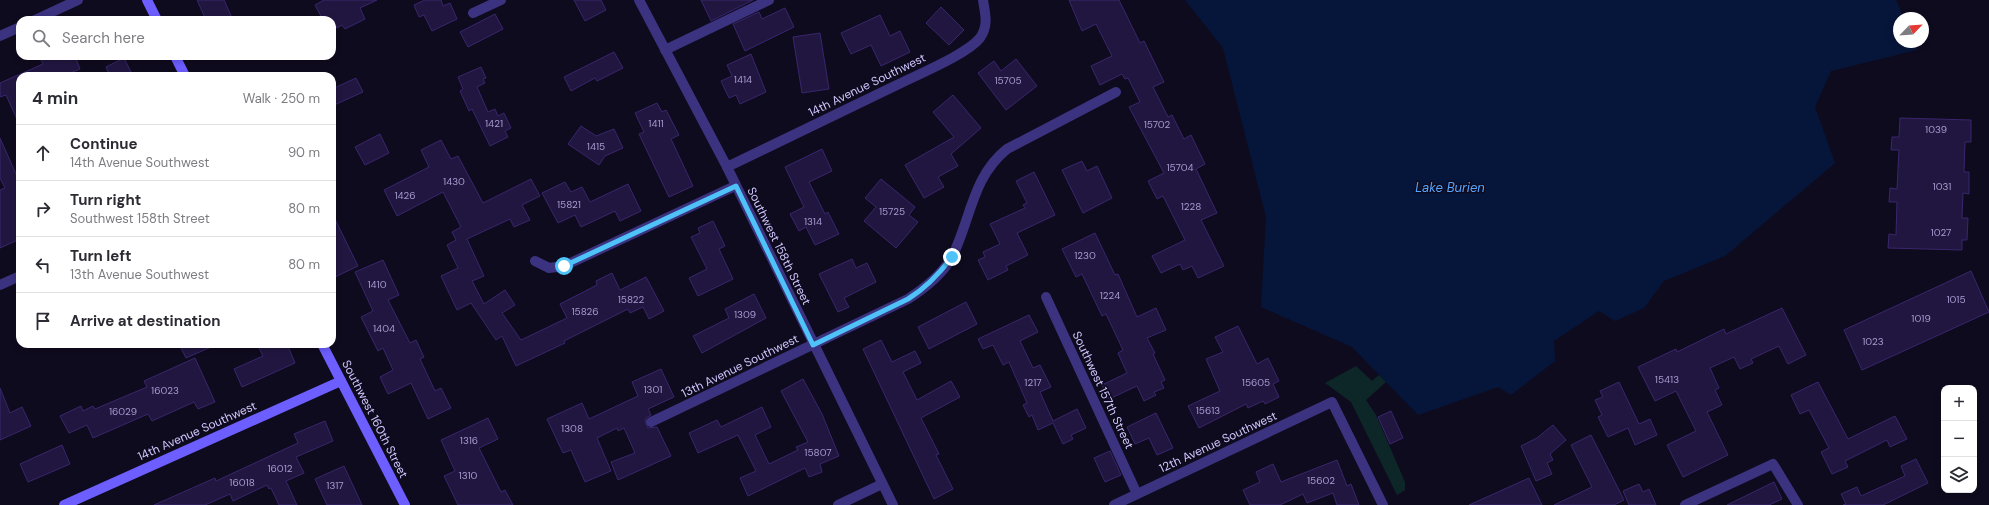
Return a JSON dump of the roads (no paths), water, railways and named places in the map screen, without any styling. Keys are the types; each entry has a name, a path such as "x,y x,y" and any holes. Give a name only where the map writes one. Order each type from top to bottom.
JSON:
{"street":[{"path":"44,16 78,0"},
{"path":"147,0 155,16"},
{"path":"473,13 501,0"},
{"name":"Southwest 158th Street","path":"639,0 727,167 813,345 893,505"},
{"path":"666,50 768,0"},
{"name":"14th Avenue Southwest","path":"727,167 925,71 966,49 979,38 985,29 986,20 983,0"},
{"path":"0,36 16,29"},
{"path":"177,60 183,72"},
{"name":"13th Avenue Southwest","path":"651,422 908,299 921,291 941,271 952,257 978,187 987,169 996,158 1012,146 1116,92"},
{"path":"535,261 549,268 564,266 736,186"},
{"path":"0,285 16,278"},
{"name":"Southwest 157th Street","path":"1046,297 1137,494"},
{"name":"Southwest 160th Street","path":"324,348 404,505"},
{"name":"14th Avenue Southwest","path":"64,505 341,381"},
{"name":"12th Avenue Southwest","path":"1114,505 1332,402 1383,505"},
{"path":"1685,505 1773,464 1798,505"},
{"path":"838,505 882,484"}],"water":[{"name":"Lake Burien","path":"1185,0 1896,0 1901,12 1893,12 1893,48 1916,48 1917,50 1831,71 1815,107 1835,163 1725,256 1664,281 1644,308 1615,321 1599,311 1554,341 1555,361 1511,395 1498,387 1418,415 1352,347 1261,307 1266,217 1223,48"}]}
